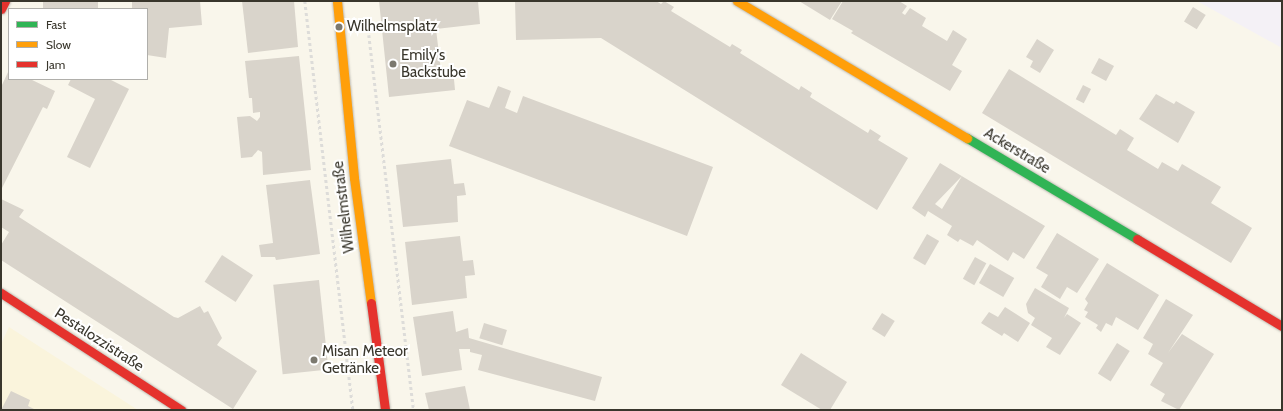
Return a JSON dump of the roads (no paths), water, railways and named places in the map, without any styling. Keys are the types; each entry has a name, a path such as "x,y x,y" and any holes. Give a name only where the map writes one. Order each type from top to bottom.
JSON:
{"street":[{"path":"1,9 5,1"},
{"name":"Wilhelmstraße","path":"337,1 354,178 385,410"},
{"name":"Ackerstraße","path":"737,1 1282,326"},
{"name":"Pestalozzistraße","path":"1,293 181,410"}],"place":[{"name":"Wilhelmsplatz","path":"339,27"},
{"name":"Emily's Backstube","path":"393,64"},
{"name":"Misan Meteor Getränke","path":"314,360"}]}
